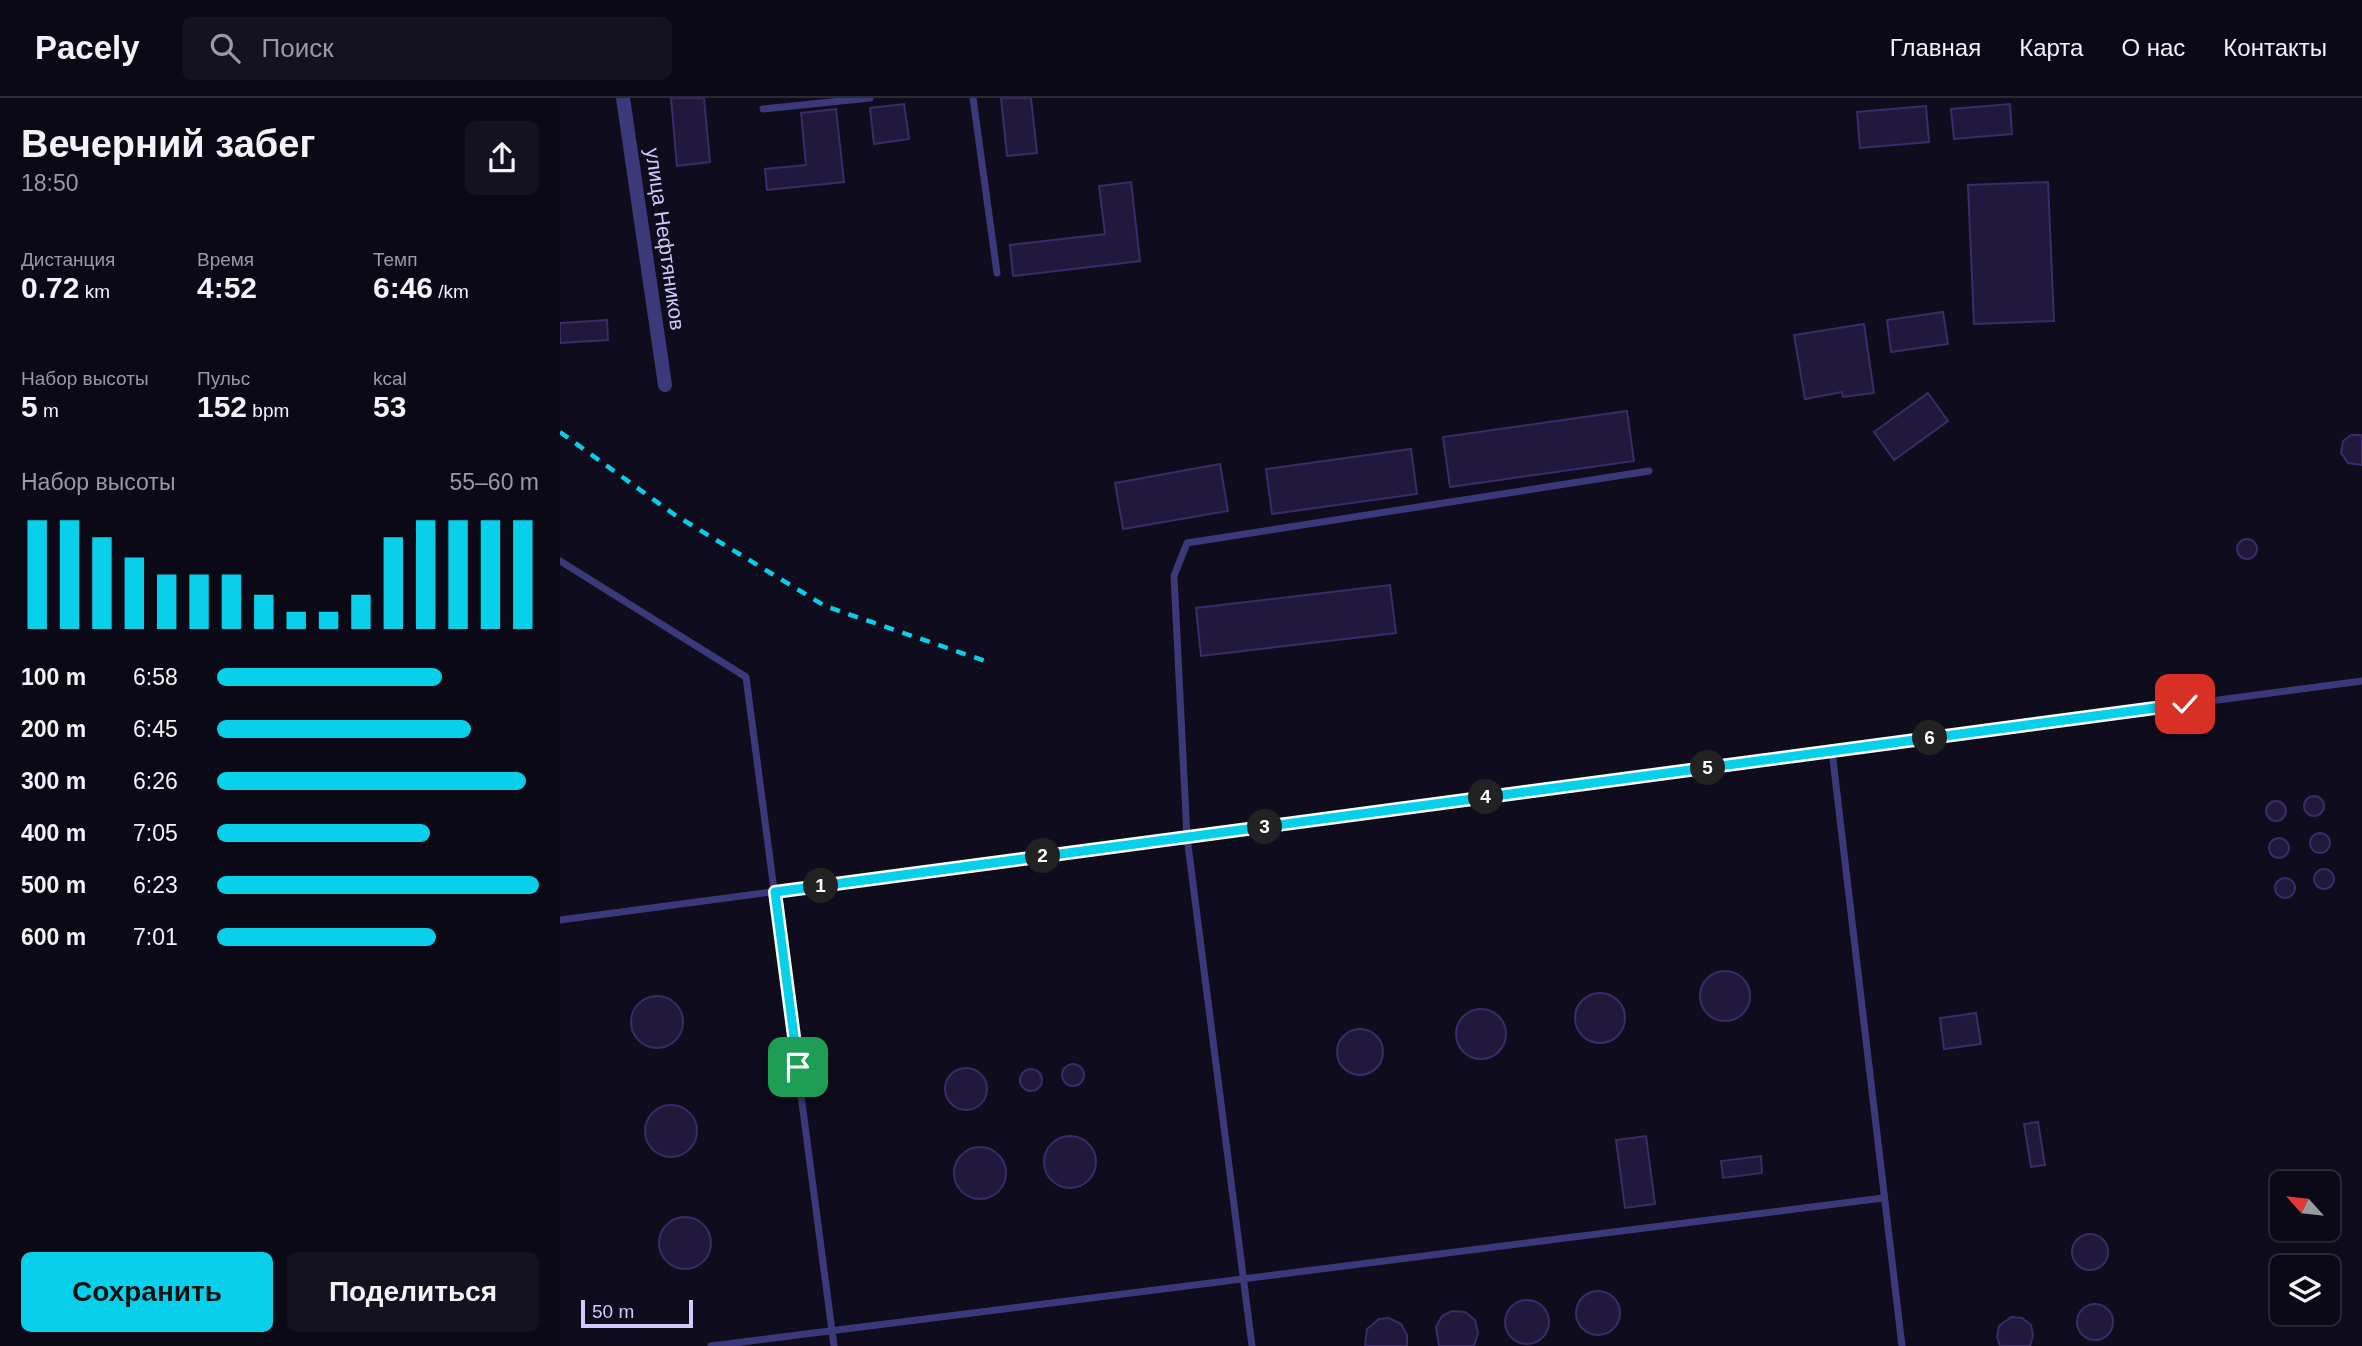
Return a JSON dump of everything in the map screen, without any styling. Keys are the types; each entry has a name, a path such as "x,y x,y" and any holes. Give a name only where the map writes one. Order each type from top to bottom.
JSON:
{"street":[{"name":"улица Нефтяников","path":"623,98 665,385"}],"lane":[{"path":"763,109 870,98"},
{"path":"973,98 997,273"},
{"path":"1252,1346 1187,837 1174,576 1187,543 1649,471"},
{"path":"560,561 746,677 834,1346"},
{"path":"560,920 2362,681"},
{"path":"1832,751 1902,1346"},
{"path":"711,1346 1883,1198"}],"building":[{"path":"671,98 704,98 710,162 677,166"},
{"path":"1001,98 1031,98 1037,153 1007,156"},
{"path":"904,104 909,139 874,144 870,108"},
{"path":"2010,104 2012,134 1954,139 1951,109"},
{"path":"1926,106 1929,142 1860,148 1857,112"},
{"path":"836,109 844,182 767,190 765,169 806,165 801,113"},
{"path":"1131,182 1140,261 1013,276 1010,245 1105,234 1099,186"},
{"path":"2048,182 2054,321 1974,324 1968,185"},
{"path":"1943,312 1948,344 1891,352 1887,320"},
{"path":"607,320 608,340 560,343 560,323"},
{"path":"1864,324 1874,393 1843,397 1842,392 1805,399 1794,335"},
{"path":"1928,393 1948,421 1894,460 1874,432"},
{"path":"1627,411 1634,461 1450,487 1443,437"},
{"path":"2351,435 2362,435 2362,465 2348,463 2341,453 2343,441"},
{"path":"1411,449 1417,494 1272,514 1266,469"},
{"path":"1220,464 1228,511 1123,529 1115,483"},
{"path":"2243,539 2251,539 2257,549 2251,559 2243,559 2237,553 2237,545"},
{"path":"1390,585 1396,633 1201,656 1196,608"},
{"path":"2310,796 2318,796 2324,806 2318,816 2310,816 2304,810 2304,802"},
{"path":"2272,801 2280,801 2286,811 2280,821 2272,821 2266,815 2266,807"},
{"path":"2320,833 2327,836 2330,843 2327,850 2320,853 2313,850 2310,843 2313,836"},
{"path":"2275,838 2283,838 2289,848 2283,858 2275,858 2269,852 2269,844"},
{"path":"2324,869 2331,872 2334,879 2331,886 2324,889 2317,886 2314,879 2317,872"},
{"path":"2285,878 2292,881 2295,888 2292,895 2285,898 2278,895 2275,888 2278,881"},
{"path":"1715,972 1735,972 1749,986 1749,1006 1735,1020 1715,1020 1701,1006 1701,986"},
{"path":"1590,994 1610,994 1624,1008 1624,1028 1610,1042 1590,1042 1576,1028 1576,1008"},
{"path":"657,996 676,1003 683,1022 676,1041 657,1048 638,1041 631,1022 638,1003"},
{"path":"1471,1010 1491,1010 1505,1024 1505,1044 1491,1058 1471,1058 1457,1044 1457,1024"},
{"path":"1976,1013 1981,1044 1944,1049 1940,1018"},
{"path":"1360,1029 1376,1036 1383,1052 1376,1068 1360,1075 1344,1068 1337,1052 1344,1036"},
{"path":"1073,1064 1083,1071 1084,1075 1077,1085 1073,1086 1063,1079 1062,1075 1069,1065"},
{"path":"966,1068 981,1074 987,1089 981,1104 966,1110 951,1104 945,1089 951,1074"},
{"path":"1031,1069 1041,1076 1042,1080 1035,1090 1031,1091 1021,1084 1020,1080 1027,1070"},
{"path":"671,1105 690,1112 697,1131 690,1150 671,1157 652,1150 645,1131 652,1112"},
{"path":"2038,1122 2045,1165 2031,1167 2024,1124"},
{"path":"1070,1136 1080,1138 1088,1144 1094,1152 1094,1172 1088,1180 1080,1186 1070,1188 1060,1186 1052,1180 1046,1172 1044,1162 1046,1152 1052,1144 1060,1138"},
{"path":"1646,1136 1655,1204 1625,1208 1616,1140"},
{"path":"980,1147 990,1149 998,1155 1004,1163 1004,1183 998,1191 990,1197 980,1199 970,1197 962,1191 956,1183 954,1173 956,1163 962,1155 970,1149"},
{"path":"1761,1156 1762,1173 1723,1178 1721,1161"},
{"path":"685,1217 704,1224 711,1243 704,1262 685,1269 666,1262 659,1243 666,1224"},
{"path":"2090,1234 2103,1239 2108,1252 2103,1265 2090,1270 2077,1265 2072,1252 2077,1239"},
{"path":"1598,1291 1613,1298 1620,1313 1613,1328 1598,1335 1583,1328 1576,1313 1583,1298"},
{"path":"1527,1300 1542,1307 1549,1322 1542,1337 1527,1344 1512,1337 1505,1322 1512,1307"},
{"path":"2095,1304 2108,1309 2113,1322 2108,1335 2095,1340 2082,1335 2077,1322 2082,1309"},
{"path":"1452,1311 1465,1312 1475,1320 1478,1333 1474,1346 1439,1346 1436,1327 1442,1316"},
{"path":"2011,1317 2022,1318 2031,1325 2033,1336 2030,1346 2000,1346 1997,1337 1999,1326"},
{"path":"1389,1318 1401,1324 1407,1335 1407,1346 1365,1346 1367,1329 1379,1319"}],"railway":[{"path":"560,432 675,515 825,606 991,663"}],"route":[{"path":"798,1067 775,892 2185,704"}]}
